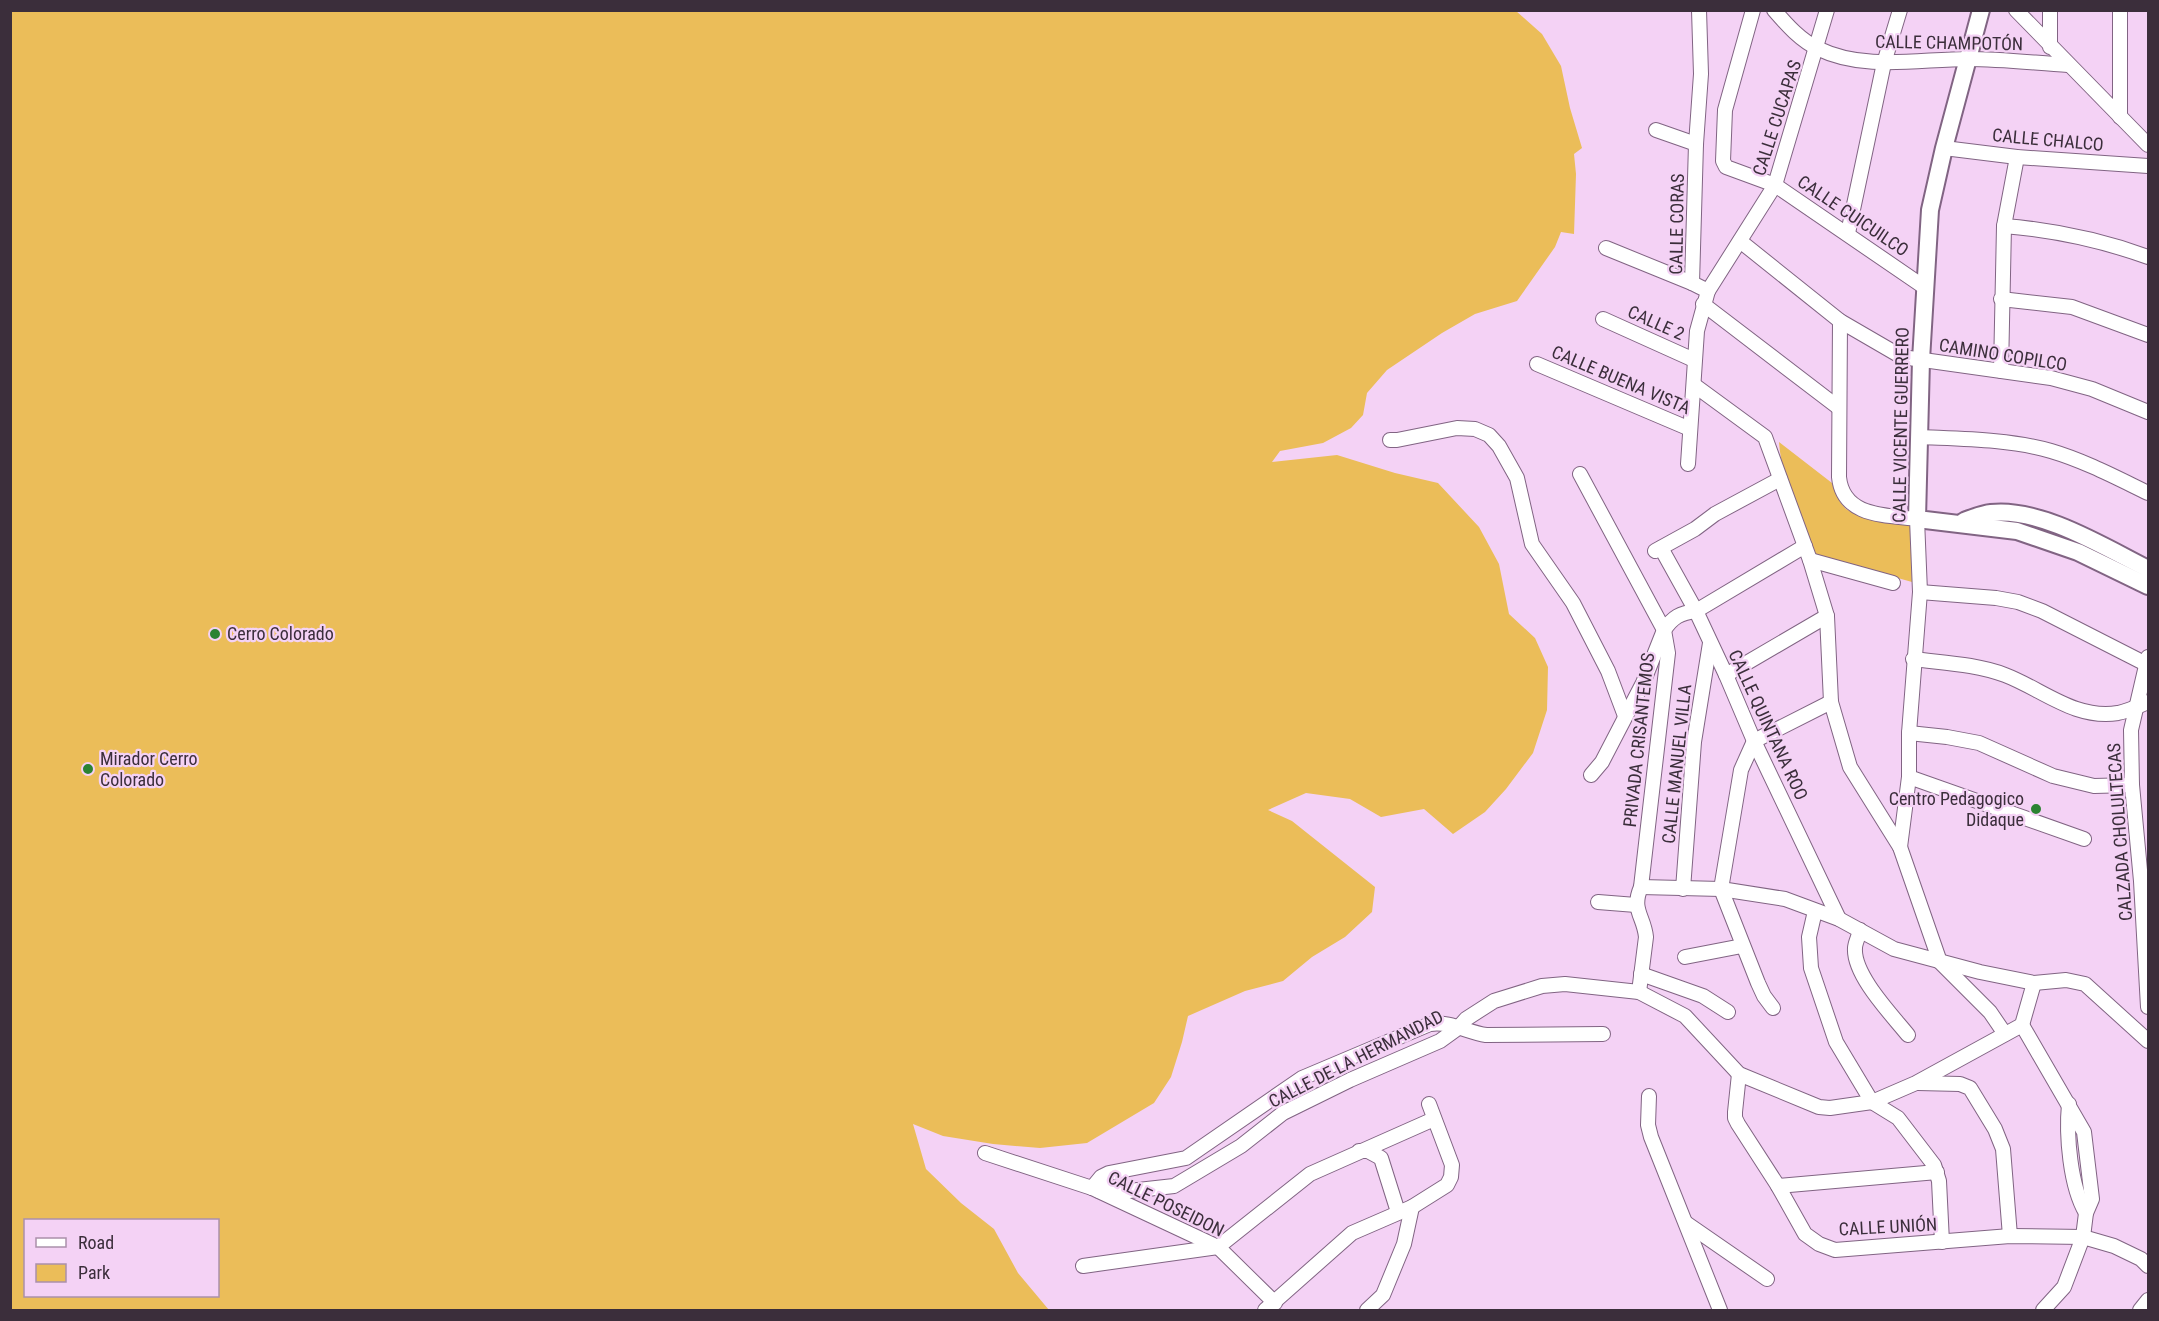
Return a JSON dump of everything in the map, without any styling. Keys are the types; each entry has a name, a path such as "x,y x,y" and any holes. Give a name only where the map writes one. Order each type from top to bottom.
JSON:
{"main road":[{"name":"CALLE VICENTE GUERRERO","path":"1917,519 1924,287 1930,210 1981,10"},
{"path":"1960,522 1989,513 2015,514 2033,518 2080,534 2148,569"},
{"path":"1917,519 1960,522 2017,531 2078,552 2148,586"}],"street":[{"name":"CALLE CORAS","path":"1699,10 1701,74 1696,144 1692,283 1839,408"},
{"name":"CALLE CUICUILCO","path":"1753,10 1725,110 1724,161 1726,167 1775,185 1924,287"},
{"name":"CALLE CHAMPOTÓN","path":"1774,10 1790,28 1817,49 1836,56 1884,63 1968,59 2068,64"},
{"name":"CALLE CUCAPAS","path":"1706,297 1775,185 1827,10"},
{"path":"1848,233 1884,63 1900,10"},
{"path":"2016,10 2148,145"},
{"path":"2049,10 2050,47"},
{"path":"2120,10 2120,117"},
{"path":"1656,130 1696,144"},
{"name":"CALLE CHALCO","path":"1944,148 2017,157 2148,166"},
{"path":"2001,371 2004,226 2017,157"},
{"path":"2004,226 2039,229 2090,238 2148,257"},
{"name":"CAMINO COPILCO","path":"1740,241 1840,321 1902,357 2031,374 2070,382 2148,412"},
{"path":"1606,248 1692,283"},
{"path":"1688,464 1697,331 1706,297"},
{"path":"2001,299 2073,307 2148,335"},
{"name":"CALLE 2","path":"1603,319 1694,360"},
{"path":"1840,321 1839,477 1842,492 1853,506 1871,512 1917,519"},
{"name":"CALLE BUENA VISTA","path":"1537,364 1690,429"},
{"path":"1694,385 1765,437 1810,560 1827,616 1831,702 1850,767 1900,847 1940,962 1990,1012 2005,1034"},
{"path":"1390,440 1397,441 1457,428 1475,429 1489,435 1499,446 1517,478 1532,544 1573,603 1608,671 1625,716"},
{"path":"1919,436 2024,445 2051,451 2148,493"},
{"name":"PRIVADA CRISANTEMOS","path":"1580,474 1664,630 1668,652 1641,887"},
{"name":"CALLE QUINTANA ROO","path":"1780,479 1715,514 1695,530 1658,549 1696,611 1754,741 1839,919"},
{"name":"CALLE VICENTE GUERRERO","path":"1900,847 1909,777 1913,659 1920,592 1917,519"},
{"path":"1591,776 1602,762 1643,683 1664,630 1676,616 1696,611 1805,546"},
{"path":"1810,560 1893,583"},
{"path":"1920,592 2018,602 2147,660"},
{"path":"1726,675 1827,616"},
{"name":"CALLE MANUEL VILLA","path":"1683,889 1694,742 1710,643"},
{"path":"1913,659 1987,669 2087,712 2118,713 2142,705"},
{"name":"CALZADA CHOLULTECAS","path":"2147,660 2142,705 2132,730 2132,785 2145,881 2148,1007"},
{"path":"1773,1008 1764,996 1720,889 1741,770 1754,741 1831,702"},
{"path":"1909,734 1947,737 1979,743 2053,776 2094,786 2132,785"},
{"path":"1909,777 2084,838"},
{"path":"2034,983 2022,1025 1916,1083 1872,1102 1819,1107 1739,1074 1685,1016 1639,992 1645,929 1636,899 1641,887 1720,889 1785,899 1839,919 1894,949 2034,983 2066,980 2085,984 2148,1041"},
{"path":"1598,902 1636,904"},
{"path":"1815,911 1809,937 1811,968 1836,1042 1872,1102 1898,1118 1934,1165 1937,1172 1942,1242"},
{"path":"1860,930 1855,948 1857,963 1863,977 1908,1035"},
{"path":"1685,957 1742,946"},
{"path":"1641,975 1702,996 1728,1012"},
{"name":"CALLE DE LA HERMANDAD","path":"1096,1190 1107,1188 1129,1191 1174,1186 1240,1146 1283,1113 1350,1080 1440,1041 1494,1001 1542,986 1565,984 1639,992"},
{"path":"985,1153 1096,1190 1101,1177 1109,1173 1186,1158 1302,1078 1431,1024 1462,1023 1469,1032 1486,1035 1603,1034"},
{"path":"2022,1025 2084,1132 2092,1199 2086,1213 2083,1237 2064,1287 2043,1311"},
{"path":"1341,1063 1350,1080"},
{"name":"CALLE UNIÓN","path":"1739,1074 1735,1118 1805,1234 1819,1244 1835,1250 2010,1236 2083,1237 2114,1246 2141,1259 2148,1266"},
{"path":"1916,1083 1960,1084 1970,1088 1995,1129 2002,1149 2010,1236"},
{"path":"1649,1096 1649,1130 1718,1306"},
{"path":"1270,1307 1352,1233 1412,1207 1447,1185 1451,1177 1452,1165 1428,1104"},
{"path":"1083,1266 1218,1247 1310,1174 1434,1119"},
{"path":"1359,1151 1368,1151 1382,1158 1398,1212"},
{"path":"1778,1186 1937,1172"},
{"name":"CALLE POSEIDON","path":"1096,1190 1218,1247 1270,1307"},
{"path":"1367,1311 1383,1294 1404,1244 1412,1207"},
{"path":"1686,1223 1767,1279"},
{"path":"2140,1311 2148,1300"}],"green space":[{"path":"10,11 1516,11 1542,34 1561,66 1582,148 1574,154 1576,174 1574,234 1561,232 1555,247 1517,301 1475,314 1387,370 1367,393 1363,415 1351,428 1323,443 1280,451 1272,462 1337,455 1395,473 1438,483 1479,527 1499,564 1509,614 1535,638 1548,667 1547,710 1533,753 1485,812 1453,834 1424,809 1381,817 1350,799 1306,793 1268,810 1292,821 1375,887 1372,912 1345,937 1312,957 1283,981 1245,991 1188,1016 1171,1077 1154,1103 1087,1143 1040,1148 993,1144 943,1136 913,1124 926,1169 961,1203 994,1229 1018,1273 1049,1310 11,1310"},
{"path":"1779,442 1832,483 1840,502 1846,509 1855,514 1910,526 1912,582 1816,555 1788,485"}],"place":[{"name":"Cerro Colorado","path":"215,634"},
{"name":"Mirador Cerro Colorado","path":"88,769"},
{"name":"Centro Pedagogico Didaque","path":"2036,809"}]}
